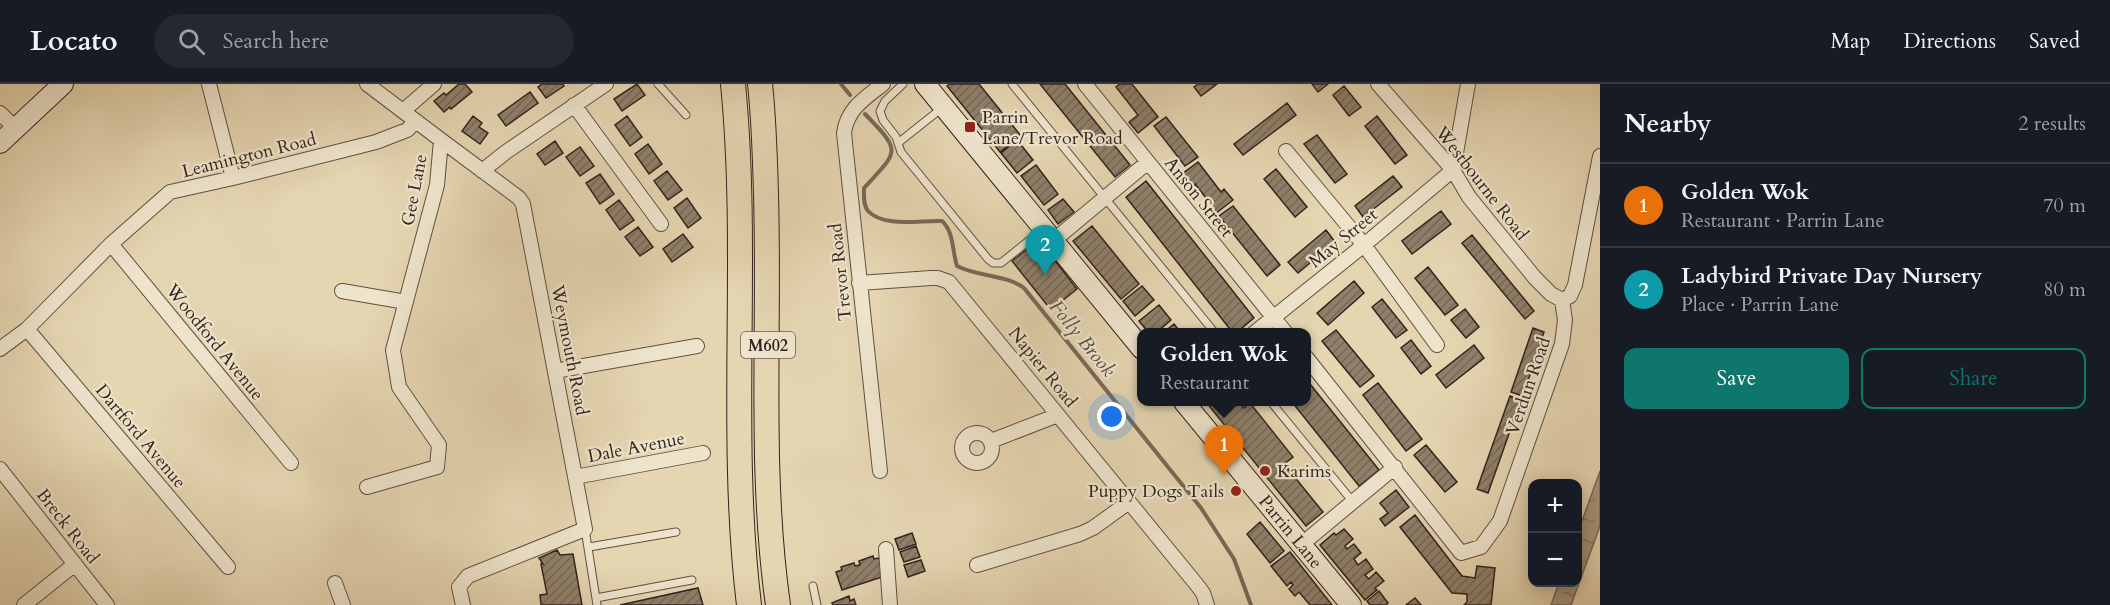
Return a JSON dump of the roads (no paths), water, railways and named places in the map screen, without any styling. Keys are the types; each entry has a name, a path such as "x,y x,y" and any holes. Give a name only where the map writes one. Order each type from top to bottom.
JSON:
{"highway":[{"name":"M602","path":"733,84 740,193 739,473 749,605"},
{"name":"M602","path":"760,84 764,116 769,273 767,464 778,605"}],"main road":[{"path":"0,143 63,84"},
{"path":"928,85 1137,343"},
{"name":"Parrin Lane","path":"1187,406 1351,605"}],"street":[{"path":"209,84 233,178"},
{"name":"Gee Lane","path":"367,84 441,140 436,185 393,350 399,387 439,445 437,466 368,487"},
{"path":"403,111 434,84"},
{"path":"483,171 506,152 606,84"},
{"name":"Trevor Road","path":"880,471 844,133 851,112 883,84"},
{"name":"Anson Street","path":"1085,84 1282,328"},
{"name":"Westbourne Road","path":"1378,84 1453,170 1469,197 1519,260 1544,289 1562,300"},
{"path":"1453,170 1468,84"},
{"path":"574,105 661,224"},
{"path":"0,113 15,129"},
{"name":"Leamington Road","path":"0,349 27,329 111,244 170,192 376,142 407,130 416,121"},
{"name":"Weymouth Road","path":"441,140 519,198 523,204 585,529"},
{"path":"1286,151 1364,245 1437,345"},
{"path":"1562,300 1570,296 1575,285 1600,156"},
{"path":"1048,235 1105,198 1148,162"},
{"name":"May Street","path":"1260,328 1453,170"},
{"name":"Woodford Avenue","path":"111,244 291,463"},
{"name":"Napier Road","path":"859,284 938,278 949,282 1203,592 1207,605"},
{"path":"342,291 406,302"},
{"name":"Verdun Road","path":"1395,467 1461,553 1481,547 1500,521 1562,344 1565,320 1562,300"},
{"name":"Dartford Avenue","path":"27,329 228,567"},
{"path":"555,371 697,346"},
{"path":"1302,544 1395,467 1311,363"},
{"path":"991,441 1058,415"},
{"name":"Dale Avenue","path":"575,477 703,453"},
{"name":"Breck Road","path":"0,469 107,605"},
{"path":"0,493 12,484"},
{"path":"977,565 1080,534 1094,528 1129,502"},
{"path":"463,605 459,587 468,576 585,529"},
{"path":"886,549 890,605"},
{"path":"24,605 75,564"},
{"path":"335,583 343,605"}],"lane":[{"path":"658,84 686,115"},
{"path":"903,84 885,101 880,111 883,120 901,152 993,263 1001,263 1048,235"},
{"path":"1012,84 1211,328"},
{"path":"898,143 944,106"},
{"path":"1274,406 1353,502"},
{"name":"Weymouth Road","path":"585,529 597,602"},
{"path":"589,547 676,532"},
{"path":"597,602 692,580"},
{"path":"813,586 818,605"}],"water":[{"path":"1600,471 1600,526 1582,575 1582,533 1582,521"},
{"path":"1558,587 1578,587 1571,605 1551,605"}],"waterway":[{"name":"Folly Brook","path":"841,84 850,95"},
{"name":"Folly Brook","path":"865,114 885,136 891,151 884,166 864,188 866,209 883,220 942,221 949,230 957,266 1008,280 1024,288 1201,508 1234,559 1251,605"}],"place":[{"name":"Parrin Lane/Trevor Road","path":"970,127"},
{"name":"Ladybird Private Day Nursery","path":"1045,275"},
{"name":"Karims","path":"1265,471"},
{"name":"Golden Wok","path":"1224,475"},
{"name":"Puppy Dogs Tails","path":"1236,491"}]}
